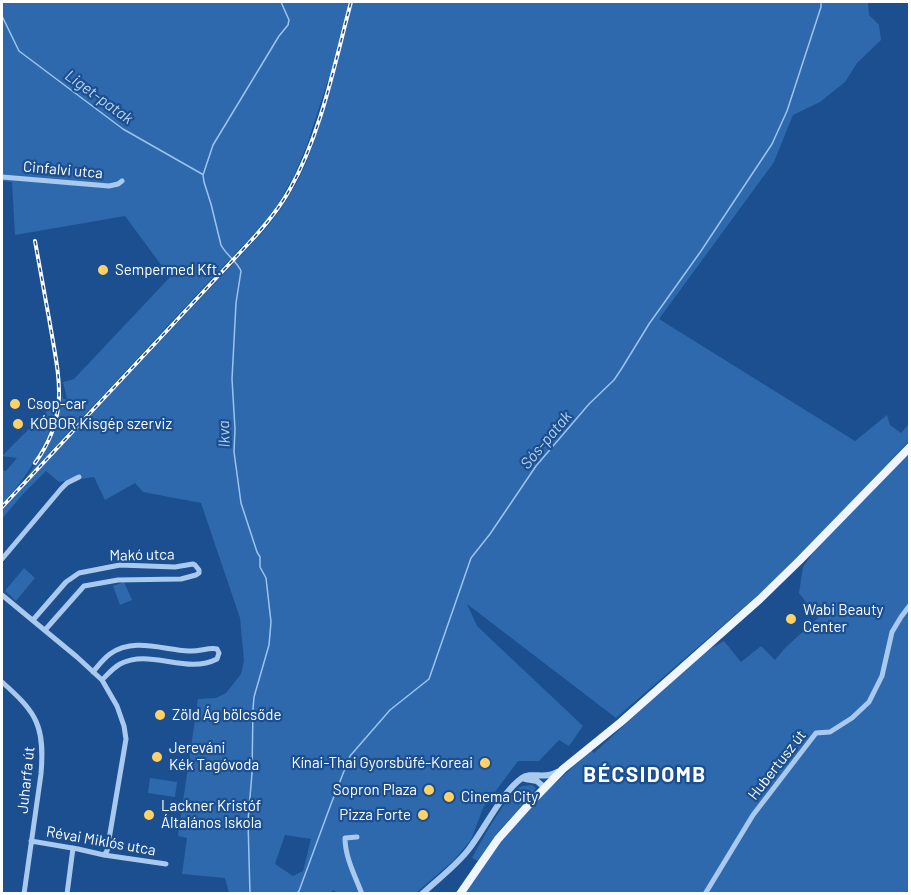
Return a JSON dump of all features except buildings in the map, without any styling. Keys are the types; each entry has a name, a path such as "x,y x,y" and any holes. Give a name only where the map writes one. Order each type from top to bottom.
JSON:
{"main road":[{"path":"460,894 498,839 563,769 621,722 760,599 909,447"}],"street":[{"name":"Cinfalvi utca","path":"2,177 109,186 122,181"},
{"path":"2,559 61,489 79,477"},
{"name":"Makó utca","path":"33,620 66,582 79,573 129,565 175,567 193,564 199,570 196,575 181,579 118,580 84,586 45,630"},
{"path":"3,599 33,620 102,680 120,714 126,739 107,850 104,855"},
{"name":"Hubertusz út","path":"705,894 753,815 816,733 830,732 852,718 869,702 882,676 892,632 909,605"},
{"path":"93,672 109,655 133,646 190,651 214,648 218,649 219,653 217,659 211,662 193,665 140,659 129,661 111,670 102,680"},
{"name":"Juharfa út","path":"2,682 33,714 42,739 41,774 24,894"},
{"path":"422,894 462,858 510,789 519,781 524,777 551,776 563,769"},
{"path":"536,778 545,788"},
{"path":"534,799 539,789 536,778"},
{"path":"357,837 345,838 345,843 347,856 362,894"},
{"name":"Révai Miklós utca","path":"31,841 166,864"},
{"path":"67,894 74,848"}],"shaded area":[{"path":"2,2 868,3 869,15 879,25 881,40 857,63 845,82 820,102 793,115 774,162 659,319 855,441 887,415 890,425 901,433 909,424 909,441 788,569 616,718 467,604 477,626 583,726 569,746 559,740 539,761 518,761 483,808 471,840 453,861 416,893 339,894 333,890 331,894 229,893 225,878 182,874 187,838 178,836 198,699 216,698 226,693 241,674 244,661 240,618 201,503 143,492 135,483 105,500 94,477 59,482 46,471 2,519 2,509 233,264 228,261 26,478 51,437 61,404 62,391 63,399 67,399 63,382 74,379 170,277 125,216 15,235 12,182 2,181","holes":["328,80 331,82 313,145 297,182 274,218 236,260 233,256 269,218 295,174","285,835 311,839 303,871 293,876 275,864"]},
{"path":"57,401 51,429 45,443 29,470 2,504 2,470 6,471 17,458 2,456"},
{"path":"909,453 909,893 463,894 487,858 529,808 591,750 594,753 704,652 724,641 741,662 761,646 775,660 818,618 799,593 803,567 814,551"},
{"path":"24,568 35,578 16,601 5,591"},
{"path":"124,582 132,600 120,605 113,586"},
{"path":"150,778 177,782 175,797 148,793"},
{"path":"532,785 536,788 533,793 497,833 478,861 472,858 509,798 522,786"}],"waterway":[{"name":"Ikva","path":"250,894 248,821 252,773 253,709 254,697 269,645 271,622 266,578 260,567 260,557 241,503 234,452 232,379 236,303 241,271 221,245 203,175 213,145 279,36 288,25 289,20 281,2"},
{"name":"Sós-patak","path":"296,894 350,756 390,710 429,679 471,558 536,466 589,404 614,380 649,324 772,144 787,111 821,2"},
{"name":"Liget-patak","path":"2,16 19,51 123,129 202,174"}],"railway":[{"path":"2,507 254,238 281,204 301,168 319,121 351,2"},
{"path":"35,241 56,362 59,396 58,412 53,429 35,463"}],"place":[{"name":"Sempermed Kft.","path":"103,270"},
{"name":"Csop-car","path":"15,404"},
{"name":"KÓBOR Kisgép szerviz","path":"18,424"},
{"name":"Wabi Beauty Center","path":"791,619"},
{"name":"Zöld Ág bölcsőde","path":"160,715"},
{"name":"Jereváni Kék Tagóvoda","path":"157,757"},
{"name":"Kínai-Thai Gyorsbüfé-Koreai","path":"485,763"},
{"name":"Sopron Plaza","path":"429,790"},
{"name":"Cinema City","path":"449,797"},
{"name":"Lackner Kristóf Általános Iskola","path":"149,815"},
{"name":"Pizza Forte","path":"423,815"}],"district":[{"name":"BÉCSIDOMB","path":"645,775"}]}
